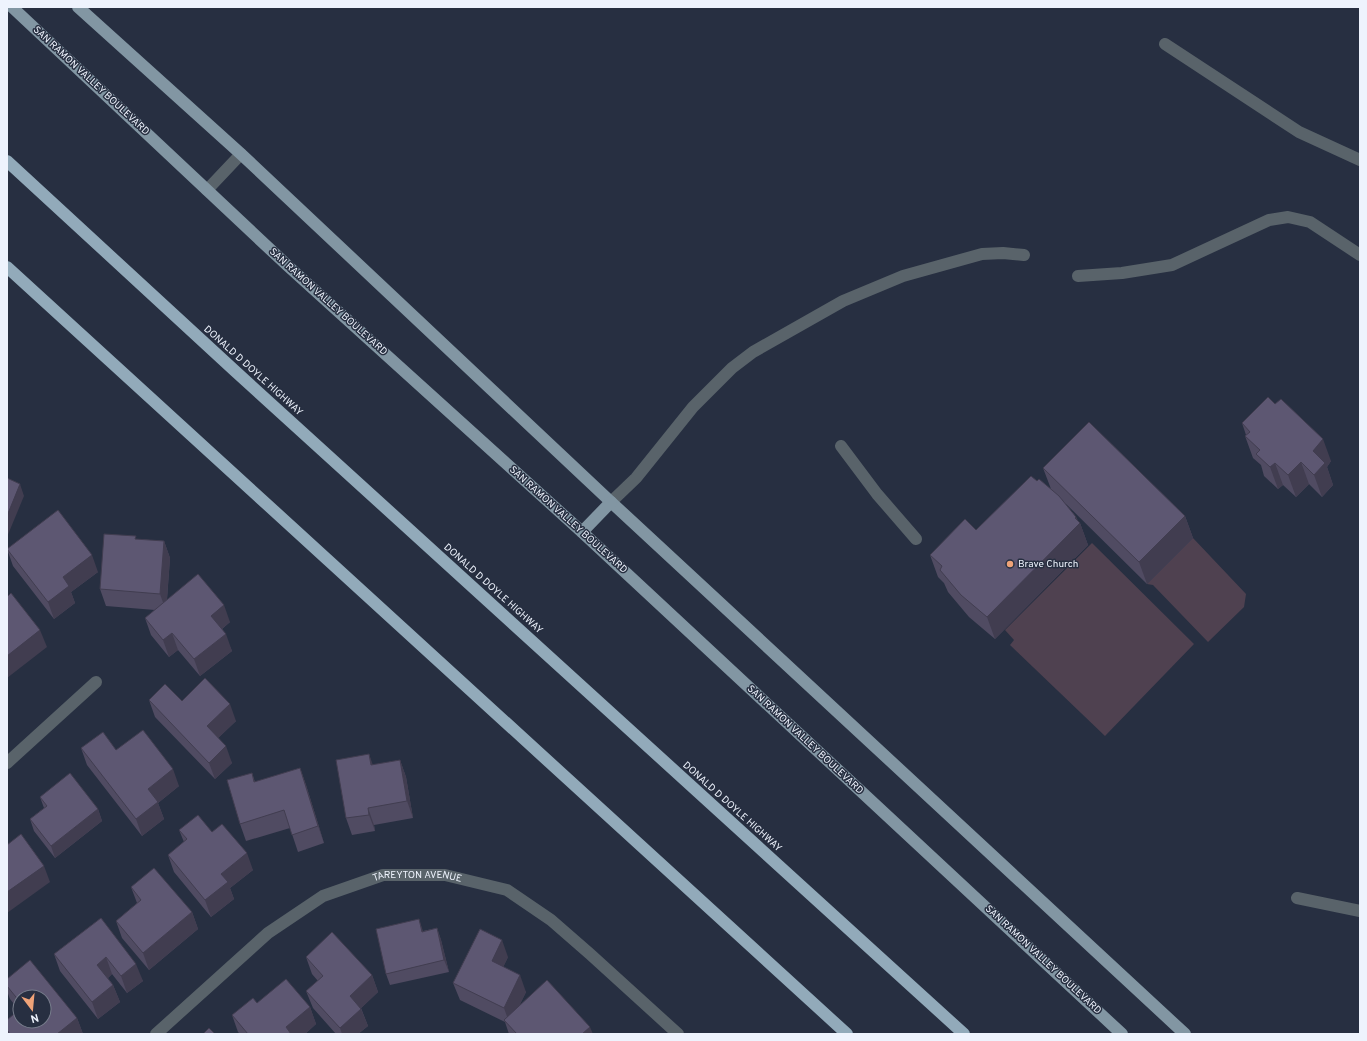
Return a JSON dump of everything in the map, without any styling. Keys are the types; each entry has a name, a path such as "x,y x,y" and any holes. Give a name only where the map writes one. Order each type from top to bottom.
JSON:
{"highway":[{"name":"DONALD D DOYLE HIGHWAY","path":"7,161 241,377 964,1034"},
{"path":"7,267 847,1034"}],"main road":[{"name":"SAN RAMON VALLEY BOULEVARD","path":"12,7 301,277 582,532 1122,1034"},
{"path":"78,7 241,154 611,502 1185,1034"},
{"path":"582,532 611,502"}],"street":[{"path":"1165,44 1299,132 1360,160"},
{"path":"207,190 241,154"},
{"path":"1078,276 1122,273 1172,265 1269,220 1288,217 1310,222 1360,255"},
{"path":"611,502 636,478 693,407 732,368 754,352 843,301 903,276 982,254 1003,253 1024,255"},
{"path":"841,446 877,494 916,540"},
{"path":"7,763 96,682"},
{"name":"TAREYTON AVENUE","path":"156,1034 268,933 323,896 383,876 445,875 507,890 544,916 590,954 678,1034"},
{"path":"1297,898 1360,911"}],"shaded area":[{"path":"1193,538 1246,594 1244,607 1208,642 1153,585 1147,584"},
{"path":"1092,543 1194,644 1105,736 1010,645 1014,640 1005,630"}],"building":[{"path":"1268,397 1275,404 1281,399 1323,439 1313,451 1325,463 1314,475 1301,462 1288,475 1275,463 1270,467 1256,454 1260,450 1245,436 1250,432 1242,423"},
{"path":"1089,422 1185,516 1139,562 1043,468"},
{"name":"Brave Church","path":"1031,476 1037,481 1039,479 1059,496 1080,523 987,617 961,595 940,570 942,566 930,555 965,519 976,530"},
{"path":"7,478 20,484 7,516"},
{"path":"58,510 92,555 63,577 69,586 48,602 7,549"},
{"path":"104,534 136,536 135,539 164,541 160,594 100,589"},
{"path":"198,574 224,605 211,616 226,634 194,659 172,633 163,640 145,618"},
{"path":"11,593 40,630 7,656 7,597"},
{"path":"205,678 230,704 207,726 226,746 209,763 149,700 165,684 182,701"},
{"path":"143,730 173,769 148,789 158,802 136,819 81,748 103,732 116,750"},
{"path":"369,754 371,765 400,760 407,801 368,808 369,815 346,818 336,760"},
{"path":"300,768 318,826 292,835 284,810 240,824 227,780 252,773 254,782"},
{"path":"70,773 98,809 51,846 30,819 47,806 40,797"},
{"path":"198,815 212,832 222,824 247,853 221,874 228,882 205,900 168,855 187,839 179,830"},
{"path":"21,834 44,866 7,892 7,845"},
{"path":"154,868 192,912 143,953 116,921 141,900 131,887"},
{"path":"101,918 136,964 121,976 106,957 97,965 113,985 92,1002 54,954"},
{"path":"419,919 422,932 437,928 444,960 386,974 376,929"},
{"path":"480,929 502,940 492,961 520,975 504,1008 453,983"},
{"path":"332,932 372,975 350,996 361,1009 340,1028 306,991 323,976 306,957"},
{"path":"30,960 77,1018 57,1034 10,1034 7,1030 7,1020 12,1016 12,1029 52,1029 52,989 12,989 12,992 7,986 7,979"},
{"path":"286,979 310,1007 286,1027 291,1034 248,1034 232,1015 253,998 257,1003"},
{"path":"547,980 590,1027 582,1034 517,1034 504,1020"},
{"path":"209,1028 215,1034 203,1034"}],"place":[{"name":"Brave Church","path":"1010,564"}]}
